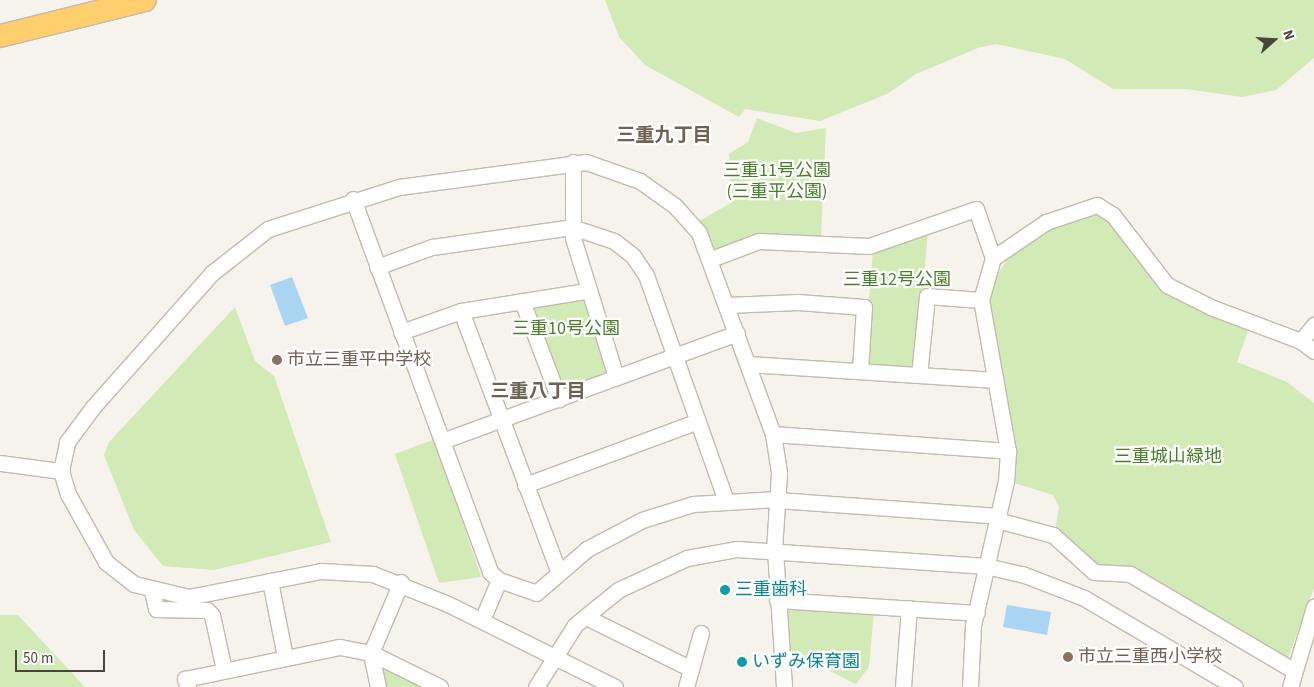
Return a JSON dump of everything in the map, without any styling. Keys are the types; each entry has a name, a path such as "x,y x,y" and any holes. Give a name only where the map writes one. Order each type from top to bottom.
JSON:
{"highway":[{"path":"0,36 145,0"}],"street":[{"path":"573,162 572,227 586,291 616,377"},
{"path":"615,687 590,682 553,656 401,582 334,570 198,596 152,591 124,578 106,562 68,494 61,471 75,429 233,252 282,223 353,200 460,177 573,162 617,170 656,192 687,218 711,259 773,434 779,463 774,550 784,687"},
{"path":"353,200 490,572 499,580 536,594 558,571 608,536 642,520 676,508 726,501 777,500 998,518 1060,539 1094,572 1130,574 1293,670"},
{"path":"994,258 1046,222 1097,205 1113,214 1167,285 1213,308 1301,341 1314,351"},
{"path":"711,259 759,242 869,246 976,209 994,258 981,300 1008,451 998,518 977,613 970,687"},
{"path":"377,267 432,247 572,227 603,235 637,261 646,275 726,501"},
{"path":"401,332 461,311 586,291"},
{"path":"919,375 927,296 981,300"},
{"path":"522,301 559,398"},
{"path":"727,305 798,302 864,307 860,370"},
{"path":"461,311 500,420 558,571"},
{"path":"1301,341 1314,325"},
{"path":"442,440 737,333"},
{"path":"748,364 995,380"},
{"path":"525,485 698,421"},
{"path":"773,434 1008,451"},
{"path":"0,463 61,471"},
{"path":"536,687 553,656 586,617 631,582 664,566 710,551 774,550 986,566 1038,579 1083,597 1235,687"},
{"path":"1083,597 1094,572"},
{"path":"482,620 499,580"},
{"path":"270,581 285,657"},
{"path":"378,687 371,653 401,582"},
{"path":"152,591 156,609 207,610 212,615 224,670"},
{"path":"777,600 977,613"},
{"path":"1290,687 1293,670 1314,607"},
{"path":"903,687 908,608"},
{"path":"586,617 691,669"},
{"path":"686,687 701,633"},
{"path":"188,687 185,678 331,647 371,653 440,687"}],"green space":[{"path":"605,0 1314,0 1314,58 1276,90 1242,97 1186,89 1113,89 1065,59 996,44 978,48 916,74 887,94 820,121 745,109 739,117 645,65 619,37"},
{"name":"三重11号公園 (三重平公園)","path":"757,118 796,133 826,128 821,238 721,250 714,248 699,221 731,203 729,154 748,142"},
{"name":"三重城山緑地","path":"1092,210 1107,217 1142,261 1249,328 1237,362 1287,382 1314,403 1314,588 1288,658 1149,579 1096,568 1055,531 1059,507 1053,495 1014,483 1017,455 991,310 991,284 1017,245"},
{"name":"三重12号公園","path":"928,231 916,365 912,369 869,366 864,361 873,250"},
{"name":"三重10号公園","path":"578,297 585,299 609,371 564,390 559,388 529,308 532,304"},
{"path":"235,307 255,361 274,376 331,542 214,570 163,566 134,530 104,455 109,442"},
{"path":"435,439 481,577 439,583 395,454"},
{"path":"788,605 874,611 869,667 856,684 787,650 784,609"},
{"path":"0,615 18,615 85,687 0,687"},
{"path":"384,666 427,687 383,687 380,670"}],"water":[{"path":"292,277 308,318 285,326 270,285"},
{"path":"1007,605 1051,612 1047,635 1003,627"}],"place":[{"name":"市立三重平中学校","path":"277,360"},
{"name":"三重歯科","path":"725,590"},
{"name":"市立三重西小学校","path":"1068,657"},
{"name":"いずみ保育園","path":"742,662"}],"district":[{"name":"三重九丁目","path":"664,136"},
{"name":"三重八丁目","path":"538,392"}]}
